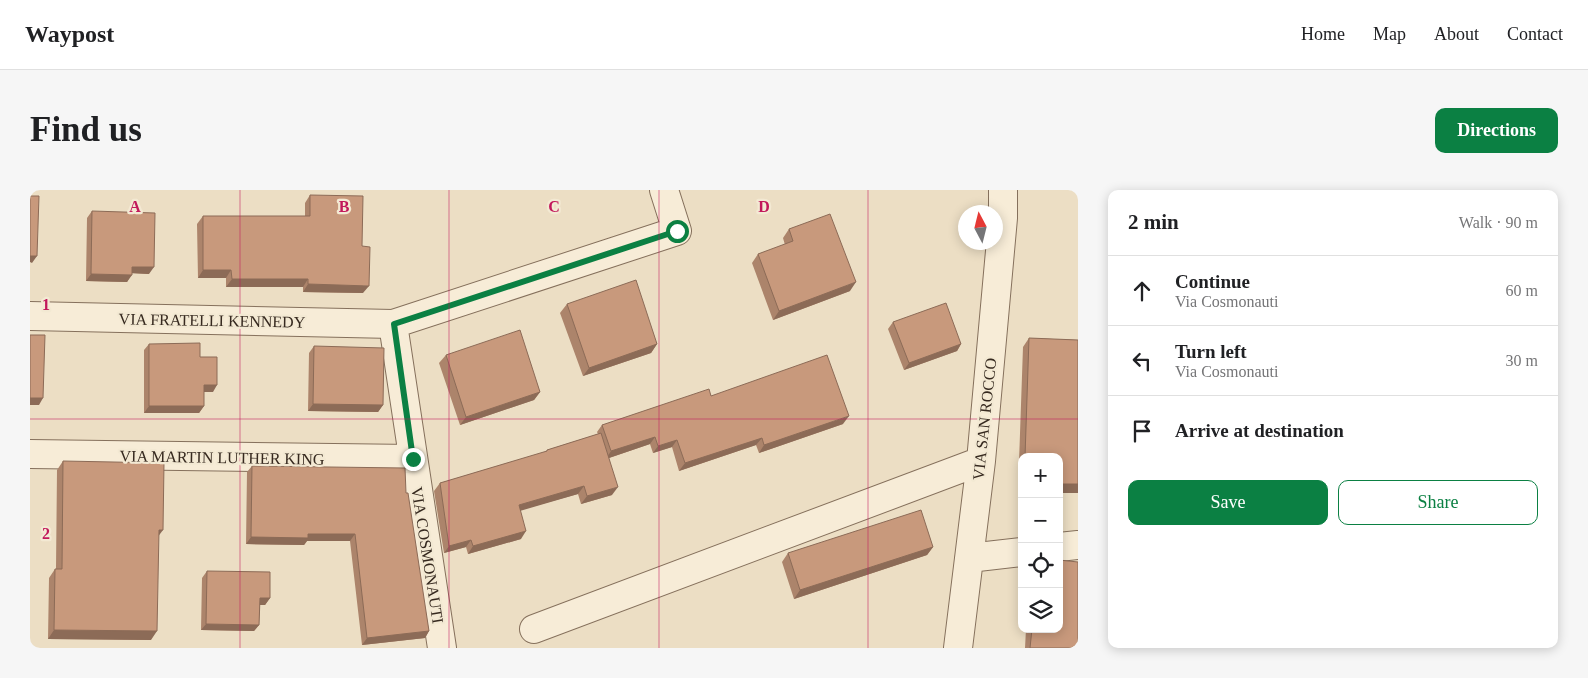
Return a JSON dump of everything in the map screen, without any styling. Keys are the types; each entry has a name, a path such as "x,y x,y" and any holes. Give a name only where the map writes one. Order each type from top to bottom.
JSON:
{"street":[{"path":"394,324 677,231 664,190"},
{"name":"VIA SAN ROCCO","path":"958,648 980,461 1003,218 1003,190"},
{"name":"VIA FRATELLI KENNEDY","path":"30,316 394,324"},
{"name":"VIA COSMONAUTI","path":"394,324 442,648"},
{"name":"VIA MARTIN LUTHER KING","path":"30,454 413,459"},
{"path":"534,629 980,461"},
{"path":"1063,547 1078,545"},
{"path":"969,558 1018,552"}],"building":[{"path":"310,195 363,196 362,246 370,247 369,286 308,284 308,279 232,279 231,270 203,270 203,216 310,216"},
{"path":"30,196 39,196 37,256 30,256"},
{"path":"92,211 155,213 154,267 132,267 132,275 91,274"},
{"path":"830,214 856,282 779,311 758,254 793,241 789,229"},
{"path":"636,280 657,344 589,368 567,304"},
{"path":"946,303 961,344 909,363 893,322"},
{"path":"520,330 540,392 466,417 446,355"},
{"path":"30,335 45,335 43,398 30,398"},
{"path":"1029,338 1078,340 1078,484 1063,484 1063,453 1025,453"},
{"path":"200,343 200,357 217,357 217,385 204,385 204,406 149,406 149,344"},
{"path":"314,346 384,348 383,405 313,404"},
{"path":"827,355 849,416 764,445 762,438 685,463 677,440 658,446 655,437 611,451 602,425 709,389 711,396"},
{"path":"601,433 618,487 587,496 584,486 519,505 526,531 473,546 471,540 449,546 440,483"},
{"path":"63,461 164,463 163,530 159,530 157,631 54,630 55,569 62,569"},
{"path":"252,466 405,468 406,493 408,493 429,631 367,638 355,534 308,534 308,538 251,537"},
{"path":"921,510 933,547 800,590 788,553"},
{"path":"1063,560 1078,562 1078,648 1030,648 1032,633 1063,633"},
{"path":"207,571 270,572 270,598 260,598 259,625 206,624"}],"route":[{"path":"413,459 394,324 677,231"}]}
